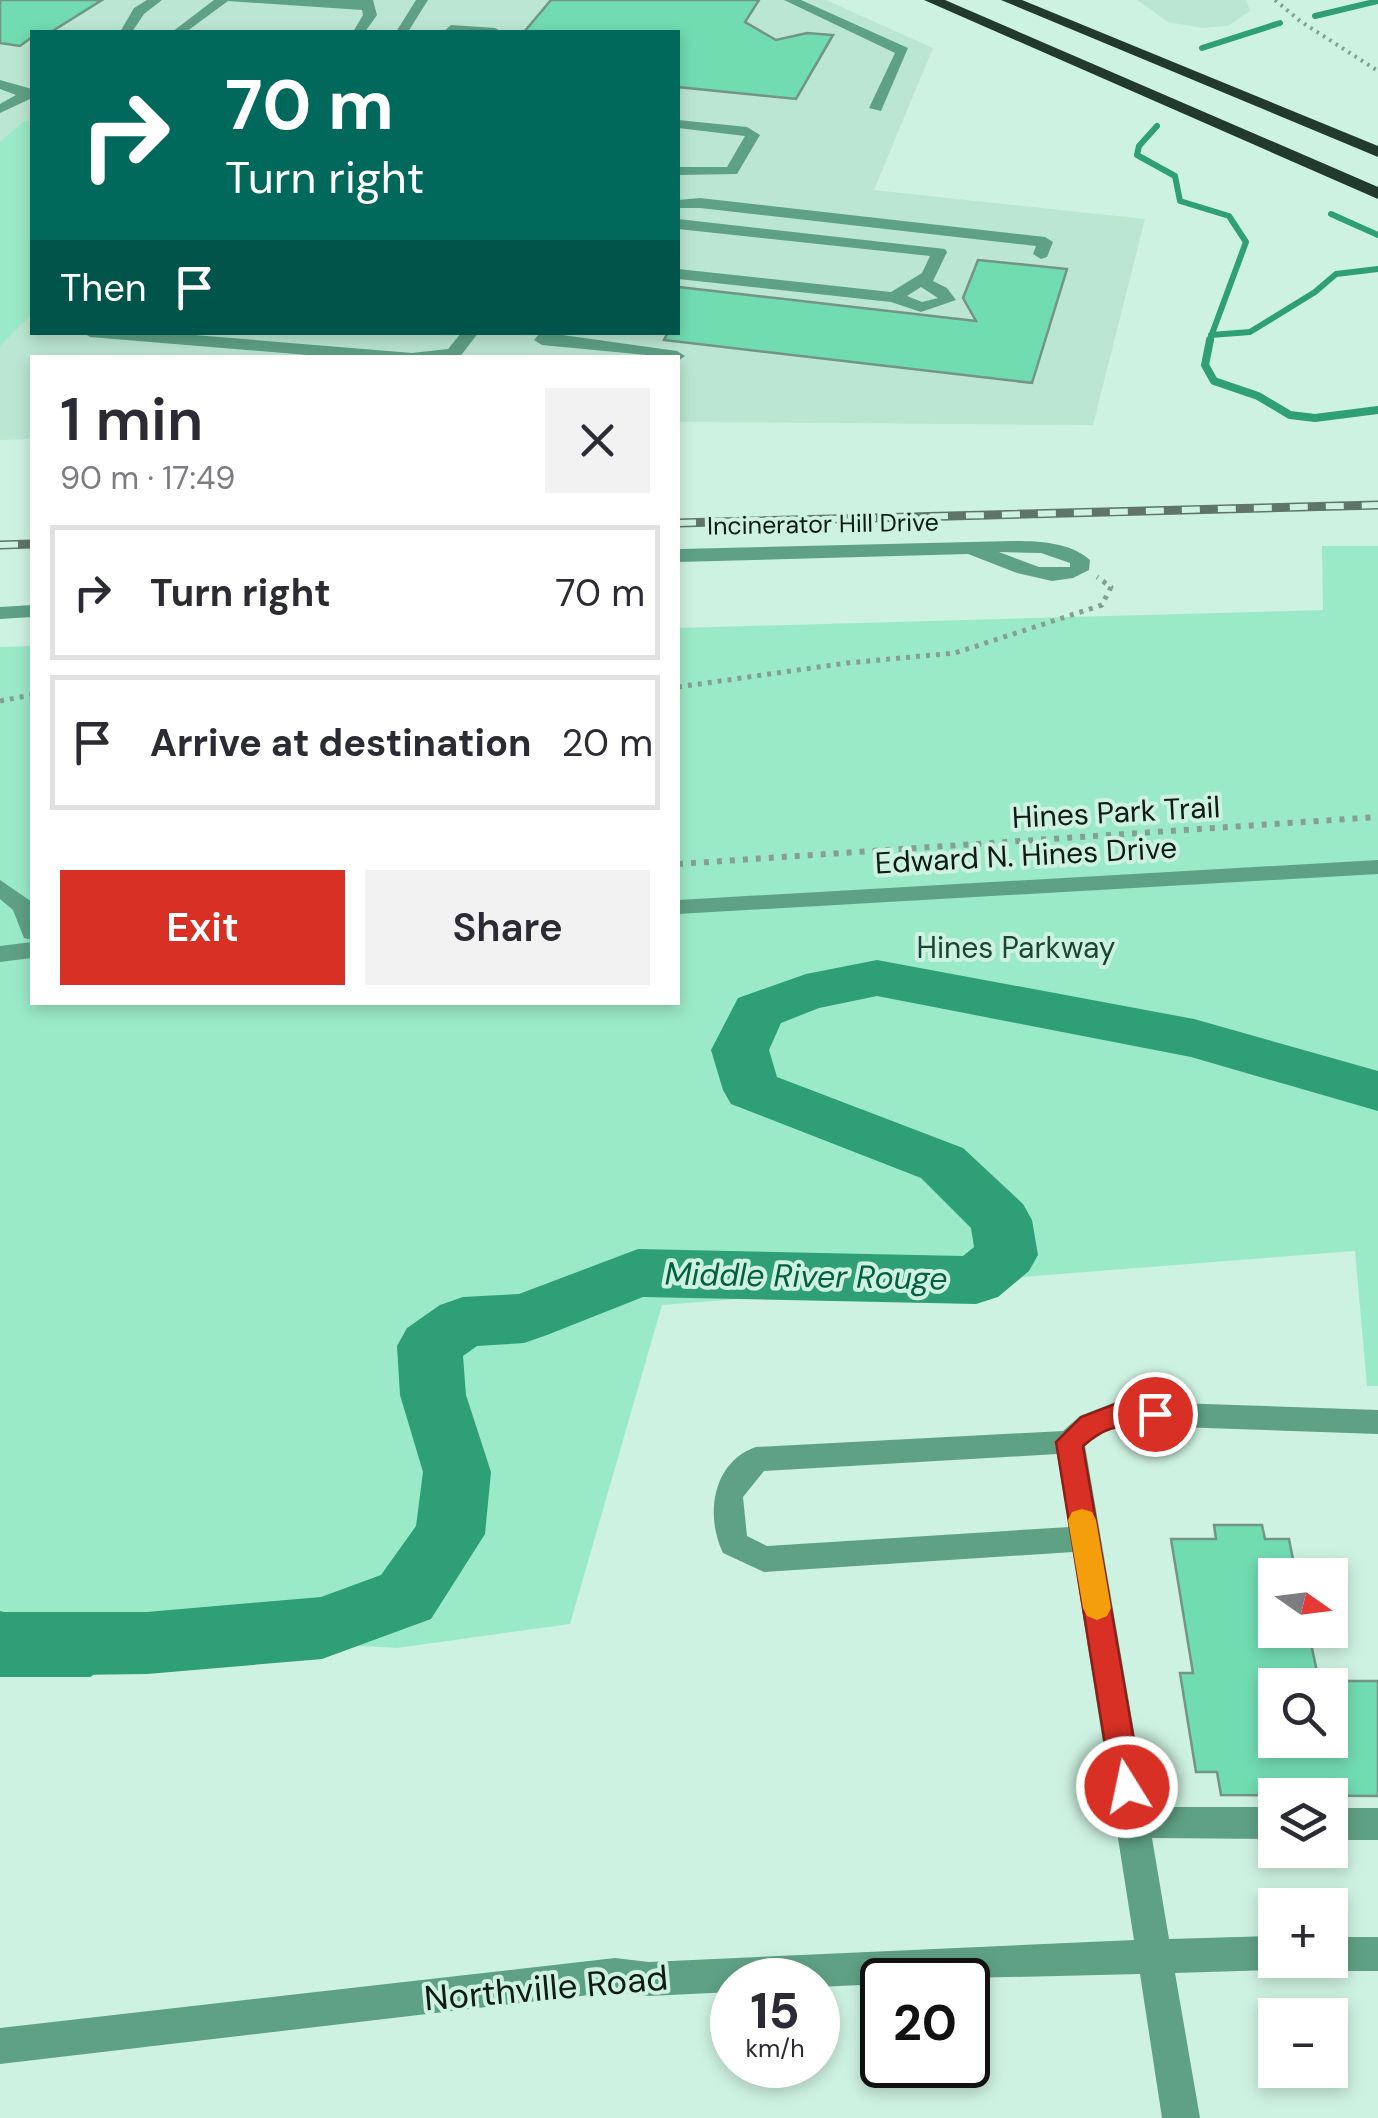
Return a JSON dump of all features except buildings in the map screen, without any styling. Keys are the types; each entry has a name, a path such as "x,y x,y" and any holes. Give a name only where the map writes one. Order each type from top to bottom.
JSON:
{"highway":[{"path":"932,0 1378,194"},
{"path":"1009,0 1378,152"},
{"path":"1071,6 1305,121"}],"street":[{"path":"127,30 139,12 156,0"},
{"path":"181,30 222,0"},
{"path":"234,0 368,3 370,15 360,30"},
{"path":"403,30 422,0"},
{"path":"790,0 903,52 876,108"},
{"path":"0,87 30,95"},
{"path":"0,109 30,95"},
{"path":"680,124 746,130 753,136 732,171 680,171"},
{"path":"680,204 1045,242 1042,254"},
{"path":"826,217 832,240"},
{"path":"680,224 939,252 930,276 894,297"},
{"path":"680,274 894,297 922,306 948,300 941,291 922,281"},
{"path":"127,335 375,355"},
{"path":"442,355 452,354 468,335"},
{"path":"548,335 542,340 669,355"},
{"name":"Incinerator Hill Drive","path":"680,556 1028,547 1069,553 1080,564"},
{"path":"0,613 30,611"},
{"name":"Edward N. Hines Drive","path":"680,907 1378,867"},
{"path":"0,887 24,907 30,926"},
{"path":"0,954 30,950"},
{"path":"1085,1539 764,1559 734,1544 724,1512 731,1484 756,1459 1070,1442 1090,1424 1118,1413 1378,1422"},
{"path":"1070,1442 1181,2118"},
{"path":"1133,1822 1258,1823"},
{"path":"1348,1824 1378,1824"},
{"name":"Northville Road","path":"0,2046 615,1975 649,1979 1258,1953"},
{"path":"1348,1954 1378,1954"}],"path":[{"path":"1275,0 1378,71"},
{"path":"680,687 847,662 955,653 1102,604 1111,587 1080,564"},
{"path":"0,701 30,695"},
{"name":"Hines Park Trail","path":"680,864 1378,817"}],"shaded area":[{"path":"0,0 826,0 933,48 874,190 1145,219 1093,425 680,422 680,355 30,355 30,439 0,440"},
{"path":"1137,0 1246,0 1250,11 1228,26 1202,28 1168,22"},
{"path":"0,1611 19,1616 84,1612 147,1643 90,1677 0,1677"}],"green space":[{"path":"24,121 30,121 30,316 0,346 0,142"},
{"name":"Hines Parkway","path":"1322,546 1378,546 1378,1386 1367,1386 1355,1251 662,1305 570,1624 397,1648 0,1628 0,647 30,646 30,1005 680,1005 680,628 1323,610"}],"waterway":[{"path":"1315,16 1378,1"},
{"path":"1202,48 1280,23"},
{"path":"1157,126 1139,146 1137,155 1175,176 1180,201 1229,216 1246,242 1212,335"},
{"path":"1331,214 1378,235"},
{"path":"1212,335 1250,332 1315,292 1336,274 1378,269"},
{"path":"1209,342 1212,335"},
{"path":"1210,340 1205,365 1214,381 1258,396 1290,415 1315,418 1378,410"},
{"name":"Middle River Rouge","path":"0,1644 147,1643 322,1628 406,1597 450,1534 457,1472 433,1395 430,1346 463,1322 524,1318 638,1273 976,1280 1007,1255 1001,1220 942,1163 752,1090 740,1050 758,1011 806,992 877,978 1194,1038 1378,1091"}],"railway":[{"path":"680,523 1378,505"},
{"path":"0,545 30,544"}],"slow traffic":[{"path":"1082,1520 1097,1608"}],"route":[{"path":"1127,1787 1070,1442 1090,1424 1118,1413 1155,1414"}]}
